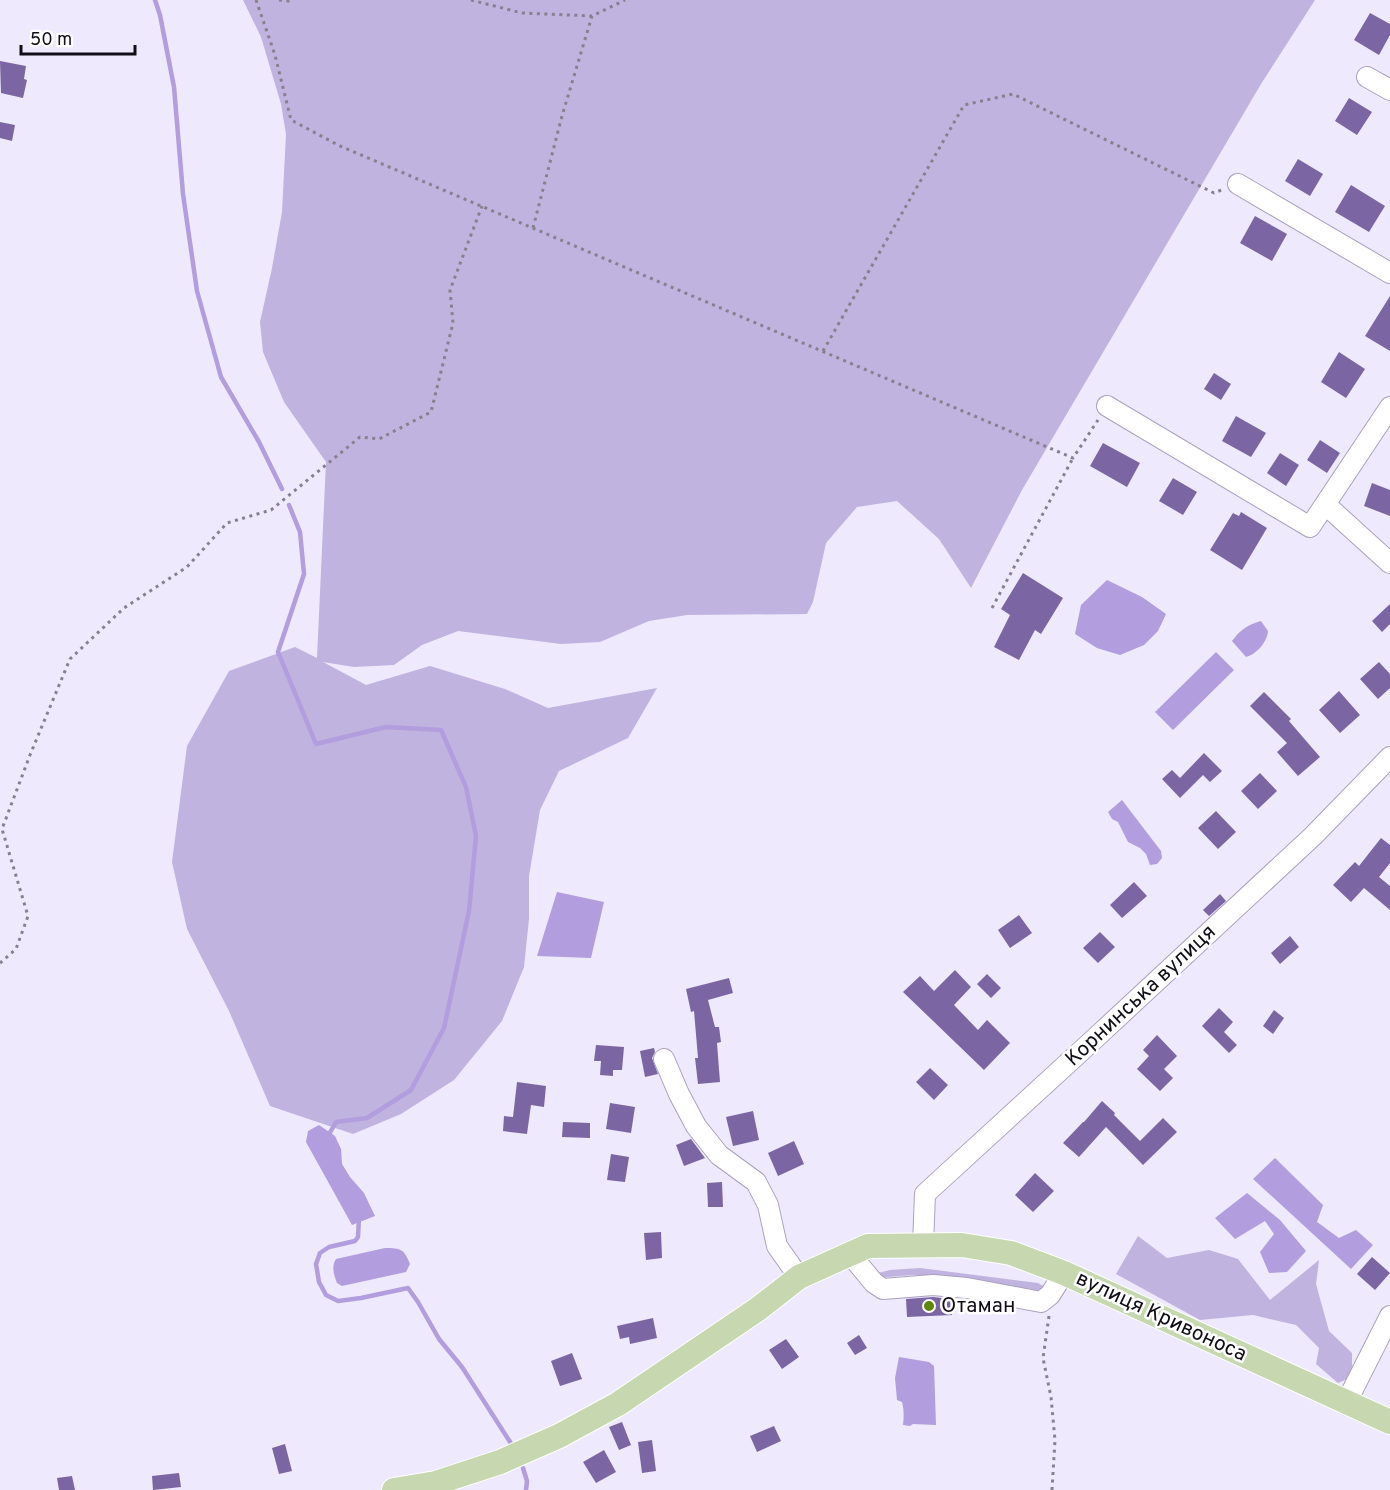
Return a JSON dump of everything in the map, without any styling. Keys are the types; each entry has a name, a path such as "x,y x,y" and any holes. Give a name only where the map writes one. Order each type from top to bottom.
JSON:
{"main road":[{"name":"вулиця Кривоноса","path":"394,1490 436,1483 500,1462 560,1436 618,1404 758,1309 799,1277 868,1246 962,1245 1011,1252 1064,1273 1390,1422"}],"street":[{"path":"1367,76 1390,90"},
{"path":"1238,183 1390,273"},
{"path":"1107,406 1310,527 1390,407"},
{"path":"1326,505 1390,563"},
{"name":"Корнинська вулиця","path":"923,1245 925,1194 1312,836 1390,757"},
{"path":"664,1059 696,1126 719,1155 756,1182 768,1205 777,1246 799,1277"},
{"path":"850,1254 874,1283 883,1289 933,1286 967,1288 1041,1302 1050,1295 1064,1273"},
{"path":"1347,1403 1390,1316"}],"path":[{"path":"256,0 274,55 291,120 340,146 1073,458"},
{"path":"279,0 291,0"},
{"path":"471,0 522,13 592,16 625,0"},
{"path":"533,228 562,116 592,16"},
{"path":"823,351 964,105 1013,94 1214,193 1238,183"},
{"path":"0,963 16,949 28,916 2,829 70,659 124,608 187,567 228,523 271,510 360,437 379,439 430,412 453,323 450,290 482,206"},
{"path":"992,608 1073,458 1107,406"},
{"path":"1041,1302 1049,1314 1043,1358 1051,1397 1055,1440 1052,1490"}],"shaded area":[{"path":"243,0 1315,0 1261,84 1022,490 971,588 939,539 897,501 857,507 826,543 813,602 807,614 687,615 649,621 600,642 561,644 458,631 422,645 394,665 354,667 323,662 366,685 430,666 505,689 548,708 657,688 628,738 559,771 540,810 529,876 529,919 524,967 502,1021 454,1080 401,1114 353,1134 270,1106 229,1011 187,929 172,862 187,746 229,671 295,647 317,658 326,462 284,402 263,352 260,322 282,212 286,134 281,104 261,37"},
{"path":"1107,580 1142,597 1166,614 1158,631 1144,645 1120,655 1097,648 1075,634 1081,605"},
{"path":"1261,621 1268,631 1266,639 1258,650 1246,657 1232,641 1244,628"},
{"path":"1216,652 1234,670 1173,730 1155,712"},
{"path":"1122,800 1161,851 1162,858 1157,864 1150,865 1146,854 1128,842 1118,822 1112,819 1108,812"},
{"path":"557,892 604,902 591,958 537,956"},
{"path":"319,1125 335,1136 341,1149 342,1164 364,1193 375,1216 352,1225 306,1142 308,1131"},
{"path":"1275,1158 1323,1205 1317,1222 1339,1238 1356,1230 1373,1245 1351,1269 1253,1179"},
{"path":"1247,1193 1280,1220 1306,1251 1287,1272 1269,1273 1260,1252 1274,1234 1265,1221 1235,1239 1215,1218"},
{"path":"1138,1236 1167,1258 1209,1250 1238,1259 1270,1300 1319,1260 1316,1284 1329,1331 1352,1353 1352,1377 1338,1383 1316,1364 1319,1348 1296,1325 1253,1315 1200,1320 1116,1274"},
{"path":"385,1248 404,1252 410,1264 406,1272 342,1286 337,1283 333,1268 336,1259"},
{"path":"920,1268 1038,1283 1045,1287 1042,1294 943,1276 911,1275 876,1278 878,1273 890,1270"},
{"path":"899,1357 929,1362 934,1366 936,1425 903,1425 903,1405 897,1400 895,1378"}],"building":[{"path":"1370,13 1390,24 1390,35 1379,55 1354,40"},
{"path":"0,61 26,66 24,79 27,80 23,98 1,93"},
{"path":"1349,98 1372,112 1357,135 1335,121"},
{"path":"0,122 15,125 12,141 0,138"},
{"path":"1298,159 1323,174 1310,196 1285,181"},
{"path":"1351,185 1385,206 1369,232 1335,212"},
{"path":"1255,216 1287,234 1272,261 1240,243"},
{"path":"1390,296 1390,351 1365,336"},
{"path":"1339,352 1365,369 1346,398 1321,382"},
{"path":"1214,373 1231,384 1221,400 1204,389"},
{"path":"1236,416 1266,433 1251,457 1222,441"},
{"path":"1320,440 1340,453 1327,473 1307,460"},
{"path":"1103,443 1140,463 1127,487 1090,466"},
{"path":"1280,453 1299,465 1286,486 1267,473"},
{"path":"1173,478 1197,492 1183,515 1159,501"},
{"path":"1372,483 1390,490 1390,516 1364,506"},
{"path":"1241,512 1267,528 1242,570 1210,550 1233,513 1239,516"},
{"path":"1023,573 1063,598 1041,634 1035,630 1019,660 994,647 1010,615 1001,609"},
{"path":"1390,604 1390,624 1382,632 1372,621"},
{"path":"1379,662 1390,674 1390,688 1378,699 1360,679"},
{"path":"1339,691 1360,715 1340,733 1319,710"},
{"path":"1264,692 1291,719 1289,721 1320,757 1298,776 1277,752 1287,743 1250,706"},
{"path":"1204,753 1222,771 1210,782 1203,775 1180,798 1162,779 1172,770 1180,778"},
{"path":"1260,773 1277,791 1258,809 1241,791"},
{"path":"1216,811 1236,832 1218,849 1198,828"},
{"path":"1381,838 1390,845 1390,863 1379,877 1390,886 1390,910 1364,888 1351,902 1333,885 1355,862 1359,866"},
{"path":"1134,882 1147,896 1122,918 1110,905"},
{"path":"1220,894 1226,901 1209,916 1203,910"},
{"path":"1019,915 1032,933 1010,948 998,930"},
{"path":"1100,932 1115,947 1098,963 1083,948"},
{"path":"1290,936 1299,947 1280,964 1271,953"},
{"path":"955,970 971,987 954,1005 978,1030 987,1020 1010,1043 984,1070 903,992 920,976 934,991"},
{"path":"987,974 1001,988 991,998 977,984"},
{"path":"729,978 733,993 708,1000 715,1027 719,1027 721,1042 717,1043 720,1082 698,1084 694,1011 691,1012 686,989"},
{"path":"1219,1008 1233,1022 1224,1032 1237,1045 1229,1053 1202,1026"},
{"path":"1274,1010 1284,1018 1273,1034 1263,1026"},
{"path":"1157,1035 1177,1056 1164,1069 1173,1078 1160,1091 1137,1069 1149,1056 1143,1050"},
{"path":"596,1045 624,1047 622,1070 613,1070 613,1076 600,1075 601,1061 594,1061"},
{"path":"654,1048 652,1058 658,1074 645,1077 640,1051"},
{"path":"930,1068 948,1085 934,1100 916,1082"},
{"path":"517,1082 546,1086 544,1107 531,1105 527,1134 503,1131 504,1116 513,1117"},
{"path":"1102,1101 1140,1141 1163,1118 1177,1132 1143,1165 1106,1127 1079,1157 1063,1143"},
{"path":"610,1103 635,1107 631,1133 606,1129"},
{"path":"753,1111 759,1140 733,1146 726,1117"},
{"path":"563,1122 590,1123 590,1138 562,1137"},
{"path":"691,1139 705,1158 684,1166 676,1145"},
{"path":"794,1141 804,1164 778,1176 768,1153"},
{"path":"611,1154 629,1157 625,1182 607,1180"},
{"path":"1035,1173 1054,1191 1033,1212 1015,1195"},
{"path":"722,1182 723,1207 708,1207 707,1183"},
{"path":"661,1232 662,1258 646,1260 644,1233"},
{"path":"1372,1257 1390,1273 1375,1290 1357,1274"},
{"path":"933,1297 951,1299 952,1315 907,1317 906,1299"},
{"path":"653,1318 657,1338 630,1344 629,1337 620,1339 617,1326"},
{"path":"859,1335 867,1348 855,1355 847,1343"},
{"path":"786,1339 799,1357 782,1369 769,1350"},
{"path":"572,1353 582,1379 560,1386 551,1361"},
{"path":"622,1422 631,1445 619,1450 609,1427"},
{"path":"774,1426 781,1441 757,1452 750,1436"},
{"path":"652,1440 656,1471 642,1473 638,1442"},
{"path":"285,1444 292,1471 279,1474 272,1448"},
{"path":"604,1450 616,1472 596,1483 583,1462"},
{"path":"179,1473 181,1487 153,1490 152,1476"},
{"path":"72,1476 75,1490 59,1490 57,1478"}],"waterway":[{"path":"155,0 174,87 183,194 197,291 221,377 259,442 282,489"},
{"path":"289,505 300,532 304,574 278,652 316,744 386,727 441,730 466,787 476,836 469,911 444,1028 411,1090 367,1118 336,1122 328,1136"},
{"path":"359,1217 358,1237 355,1241 329,1247 320,1253 316,1264 319,1282 326,1295 338,1301 408,1288 439,1339 462,1367 512,1445"},
{"path":"523,1468 527,1481 526,1490"}],"place":[{"name":"Отаман","path":"929,1306"}]}
